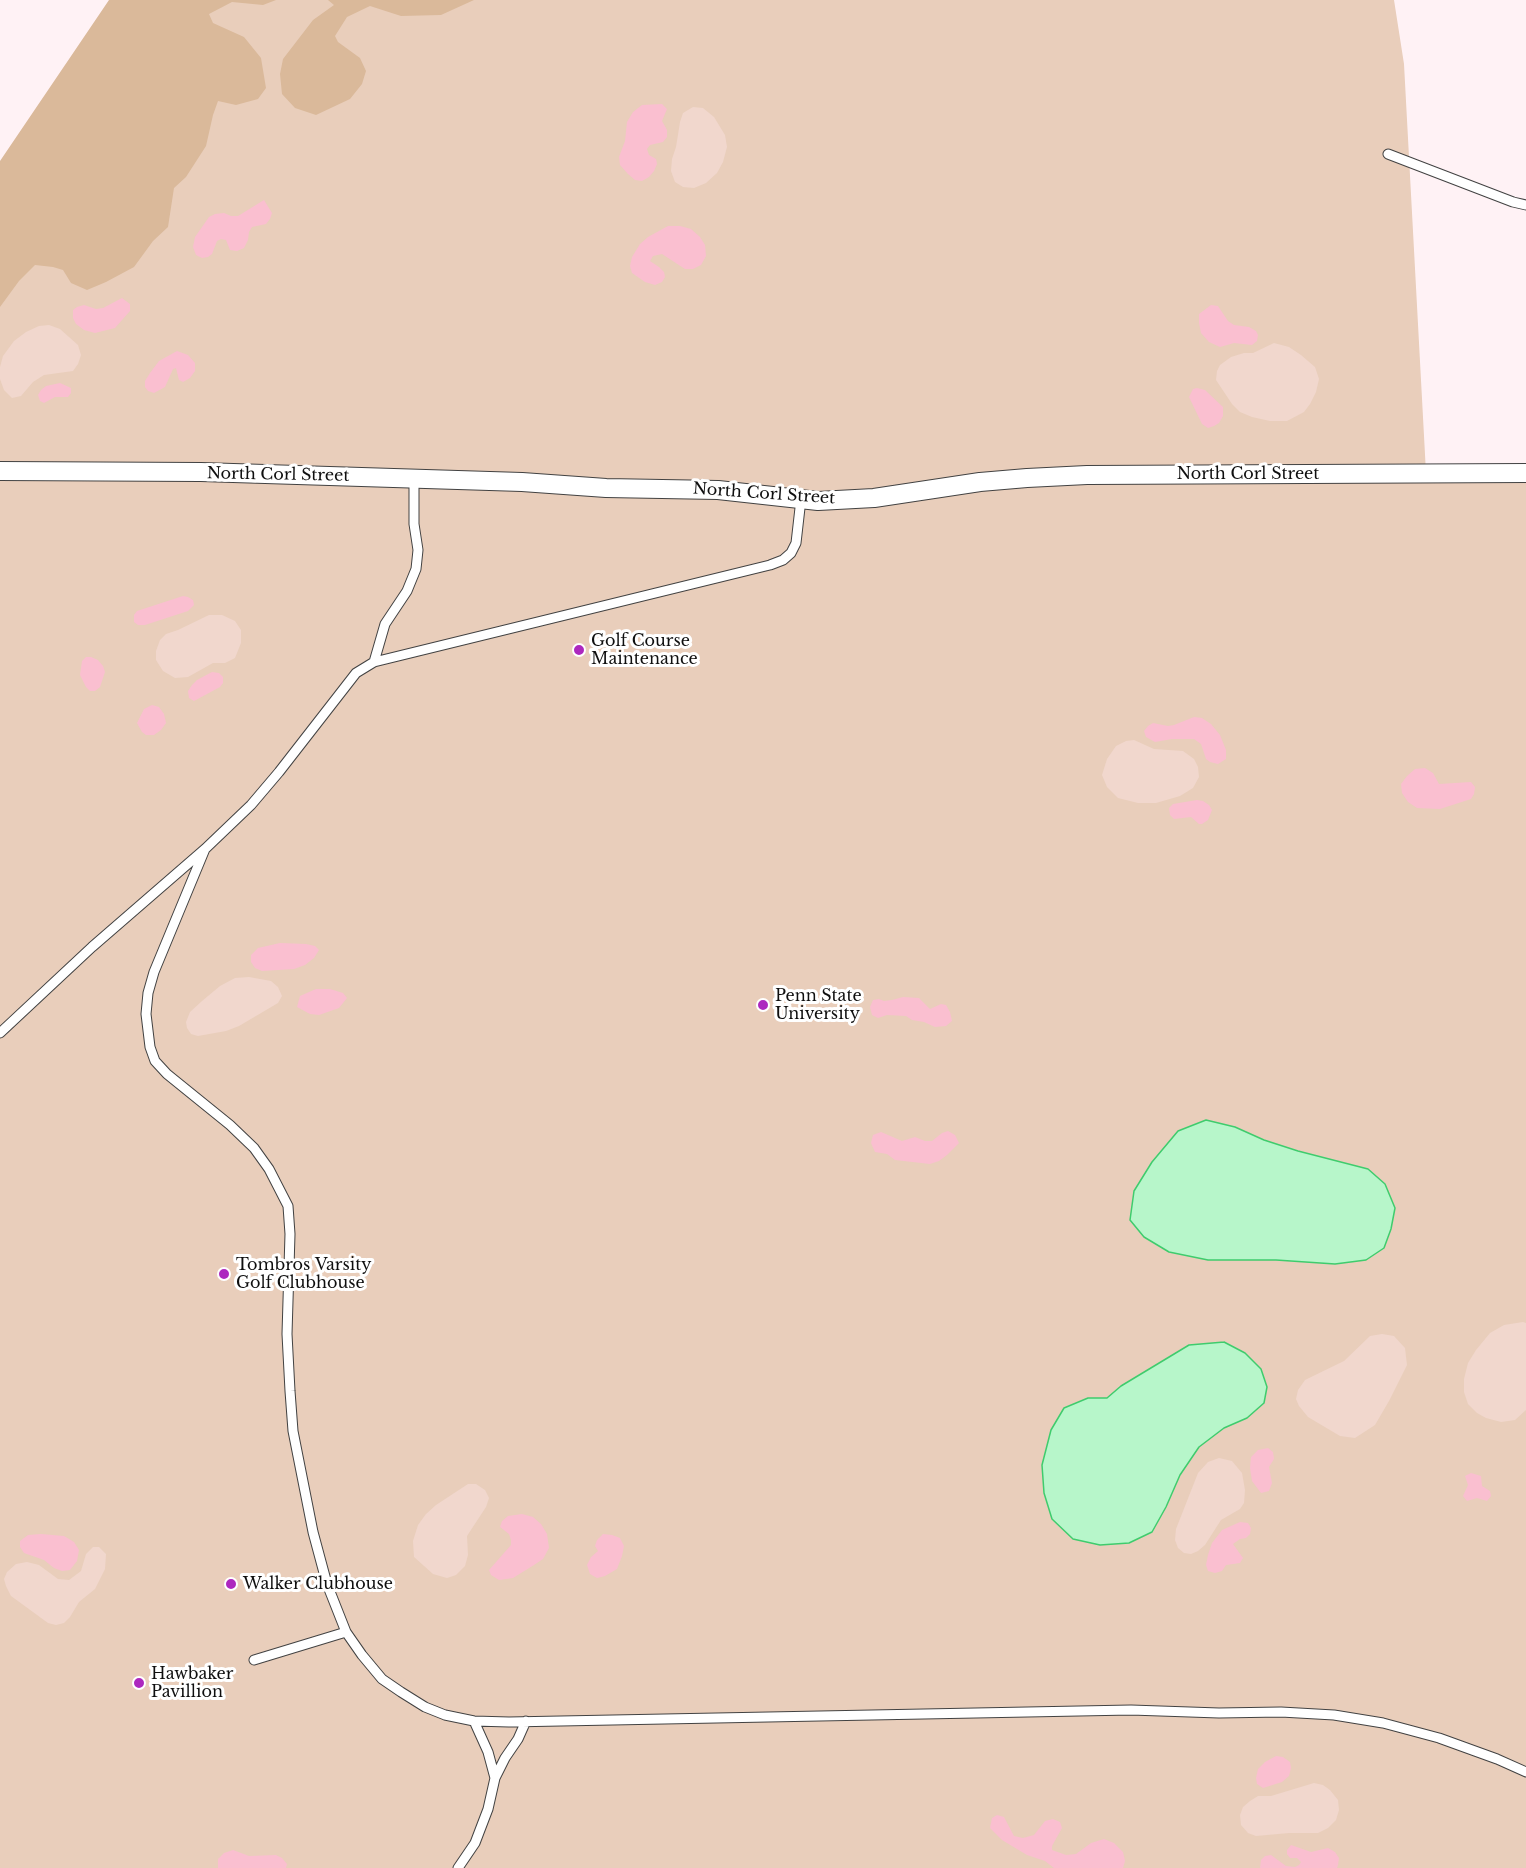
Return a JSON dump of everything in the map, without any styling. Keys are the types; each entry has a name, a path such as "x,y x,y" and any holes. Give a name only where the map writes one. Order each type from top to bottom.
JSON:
{"street":[{"name":"North Corl Street","path":"0,471 201,472 414,478 606,488 718,490 818,501 874,498 980,482 1039,477 1526,472"}],"lane":[{"path":"1388,154 1526,205"},
{"path":"374,662 385,624 407,591 416,569 418,550 414,524 414,478"},
{"path":"0,1033 92,947 206,849 251,805 356,673 374,662 783,560 791,553 796,543 801,499"},
{"path":"206,849 154,972 148,993 146,1014 150,1047 155,1061 167,1074 230,1125 254,1148 269,1169 288,1206 290,1234 287,1334 293,1431 313,1532 327,1584 346,1632 382,1679 425,1707 474,1721 1131,1710 1219,1713 1281,1712 1334,1716 1383,1723 1439,1738 1526,1772"},
{"path":"254,1660 346,1632"},
{"path":"474,1721 488,1752 495,1778"},
{"path":"459,1868 479,1834 495,1778 526,1721"}],"shaded area":[{"path":"109,0 276,0 263,5 232,2 209,14 213,23 244,37 261,58 266,88 258,99 236,105 218,101 206,146 186,177 174,188 168,227 153,241 134,267 87,290 71,283 63,270 35,265 19,281 0,307 0,161"},
{"name":"Penn State University","path":"208,0 1394,0 1404,64 1426,473 1526,473 1526,1868 0,1868 0,165"},
{"path":"328,0 474,0 441,15 401,16 370,6 347,17 335,36 338,42 360,58 366,71 362,84 350,99 316,115 295,108 282,94 280,74 283,59 313,20 334,5"},
{"path":"693,107 703,108 714,117 725,135 727,147 717,173 706,183 694,188 683,187 675,182 671,171 683,113"},
{"path":"49,325 60,329 78,345 81,355 78,364 73,371 44,375 33,382 21,396 12,398 4,390 0,379 3,356 14,341 26,332 39,326"},
{"path":"1274,343 1289,347 1301,355 1315,367 1319,379 1316,392 1304,412 1287,421 1270,421 1240,412 1216,380 1220,365 1231,357 1253,353"},
{"path":"209,615 222,615 235,621 241,630 241,643 235,658 225,663 213,663 188,677 175,678 163,671 156,660 160,640 166,634"},
{"path":"1134,740 1154,749 1183,751 1194,759 1199,777 1193,788 1180,796 1156,803 1138,803 1118,798 1107,787 1102,775 1107,759 1116,746"},
{"path":"249,977 271,981 278,987 282,996 278,1003 226,1031 198,1036 191,1034 186,1022 190,1012 220,986 235,978"},
{"path":"1206,1120 1235,1127 1264,1140 1298,1151 1368,1169 1385,1184 1395,1208 1384,1248 1366,1260 1335,1264 1276,1260 1208,1260 1169,1252 1144,1237 1130,1220 1134,1191 1152,1162 1178,1131"},
{"path":"1526,1323 1526,1410 1515,1420 1501,1422 1486,1418 1468,1404 1464,1392 1468,1363 1490,1333 1504,1325"},
{"path":"1382,1334 1394,1336 1405,1348 1407,1365 1375,1425 1355,1438 1340,1436 1308,1417 1296,1399 1298,1390 1305,1380 1344,1361 1370,1336"},
{"path":"1224,1342 1245,1353 1261,1369 1267,1387 1264,1403 1247,1418 1224,1428 1199,1447 1180,1475 1152,1532 1129,1543 1100,1545 1073,1539 1052,1519 1044,1493 1042,1465 1051,1430 1064,1408 1088,1398 1107,1398 1121,1386 1189,1345"},
{"path":"1219,1458 1232,1461 1242,1473 1245,1490 1244,1503 1240,1509 1221,1520 1205,1545 1198,1551 1191,1554 1184,1553 1178,1548 1175,1540 1176,1529 1198,1473 1208,1462"},
{"path":"468,1484 476,1484 485,1490 489,1498 486,1507 467,1536 468,1555 465,1566 456,1575 447,1578 433,1574 414,1557 413,1541 418,1525 436,1505"},
{"path":"93,1547 99,1547 106,1554 105,1569 95,1589 79,1602 64,1623 56,1625 48,1623 11,1596 4,1579 7,1572 16,1564 27,1562 39,1565 58,1579 69,1580 81,1571 86,1554"},
{"path":"1314,1783 1323,1785 1338,1800 1339,1810 1336,1820 1328,1828 1318,1833 1256,1836 1248,1833 1241,1825 1240,1815 1243,1807 1258,1796 1271,1796"}],"sand":[{"path":"662,104 667,109 662,121 667,130 667,137 663,142 650,145 647,149 649,155 656,159 657,164 654,171 642,181 635,180 620,165 619,157 625,141 627,122 633,112 642,105"},
{"path":"264,200 272,213 270,219 266,224 252,227 244,248 237,251 230,250 226,240 221,239 217,241 212,254 208,257 202,258 196,255 193,247 195,237 209,217 224,213 238,216"},
{"path":"668,226 691,229 705,245 706,256 701,265 693,269 685,269 662,254 653,256 650,261 664,272 665,277 662,282 655,285 645,282 632,273 630,266 632,257 640,244 648,237"},
{"path":"122,298 130,304 130,311 115,328 95,333 84,330 76,324 73,318 73,310 77,307 84,305 96,309 103,308"},
{"path":"1211,305 1218,306 1228,321 1234,325 1249,327 1256,331 1257,341 1252,345 1234,343 1220,347 1209,342 1201,333 1199,314"},
{"path":"177,351 188,355 195,363 195,371 190,378 183,382 179,380 176,368 173,369 165,387 154,393 148,391 145,381 150,373 159,361"},
{"path":"60,383 71,388 68,397 55,397 44,403 40,401 38,395 41,390 46,386"},
{"path":"1193,389 1205,390 1223,407 1223,416 1214,426 1208,428 1202,424 1189,397"},
{"path":"183,596 193,600 194,605 188,611 145,625 138,625 134,622 134,615 137,611"},
{"path":"86,657 98,660 105,672 100,687 95,691 90,691 86,687 80,675 82,661"},
{"path":"212,672 219,673 223,677 220,687 194,701 189,698 188,691 192,685"},
{"path":"152,705 159,707 166,723 154,735 146,735 137,723 144,709"},
{"path":"1194,717 1202,718 1211,724 1220,735 1226,750 1226,759 1218,764 1210,762 1206,759 1201,744 1194,739 1155,742 1146,737 1144,731 1153,723 1168,726"},
{"path":"1425,768 1433,773 1439,784 1471,782 1475,787 1471,799 1440,809 1417,808 1408,802 1402,793 1401,784 1415,769"},
{"path":"1197,800 1209,805 1212,810 1208,820 1202,824 1191,817 1174,819 1170,815 1169,808 1173,804"},
{"path":"280,943 306,944 315,946 319,950 314,958 305,965 294,969 262,971 255,968 251,962 251,955 258,948"},
{"path":"316,989 330,989 343,993 347,998 339,1008 319,1015 310,1014 297,1007 300,996"},
{"path":"903,997 919,998 930,1009 941,1004 946,1005 952,1021 946,1026 935,1027 906,1016 887,1015 878,1018 872,1015 870,1007 873,1000 884,1001"},
{"path":"948,1131 955,1135 959,1143 939,1161 930,1164 895,1160 887,1154 875,1152 871,1143 873,1135 881,1132 902,1141 915,1137 932,1141"},
{"path":"1268,1448 1273,1452 1274,1459 1269,1467 1272,1483 1269,1491 1261,1493 1252,1481 1251,1457 1258,1450"},
{"path":"1471,1473 1481,1476 1482,1486 1490,1491 1491,1496 1487,1501 1477,1498 1467,1501 1463,1496 1468,1485 1465,1476"},
{"path":"522,1514 533,1517 541,1524 547,1534 549,1548 543,1559 534,1565 513,1578 499,1580 491,1575 489,1570 511,1545 509,1534 500,1527 502,1521 508,1516"},
{"path":"1240,1522 1248,1523 1251,1528 1246,1538 1233,1544 1243,1558 1240,1563 1226,1565 1222,1571 1215,1573 1208,1571 1206,1565 1212,1543 1222,1530"},
{"path":"603,1534 620,1538 624,1546 617,1569 597,1578 590,1574 587,1565 598,1551 595,1546"},
{"path":"28,1535 64,1536 74,1542 79,1550 77,1561 70,1570 62,1571 44,1560 24,1553 20,1547 20,1541"},
{"path":"1276,1756 1283,1757 1290,1762 1289,1776 1282,1782 1263,1788 1257,1784 1258,1769"},
{"path":"997,1815 1004,1817 1014,1836 1023,1838 1034,1835 1045,1821 1053,1819 1060,1822 1062,1828 1052,1850 1066,1855 1076,1854 1091,1843 1104,1839 1114,1843 1123,1852 1125,1861 1123,1868 1054,1868 1045,1861 1027,1855 1002,1840 990,1828 992,1818"},
{"path":"1291,1845 1311,1852 1328,1848 1339,1858 1337,1868 1260,1868 1261,1860 1271,1855 1286,1866 1299,1865 1301,1862 1297,1858 1290,1858 1287,1854"},
{"path":"233,1850 249,1856 276,1855 287,1864 286,1868 218,1868 218,1859 224,1853"}],"place":[{"name":"Golf Course Maintenance","path":"579,650"},
{"name":"Penn State University","path":"763,1005"},
{"name":"Tombros Varsity Golf Clubhouse","path":"224,1274"},
{"name":"Walker Clubhouse","path":"231,1584"},
{"name":"Hawbaker Pavillion","path":"139,1683"}]}
